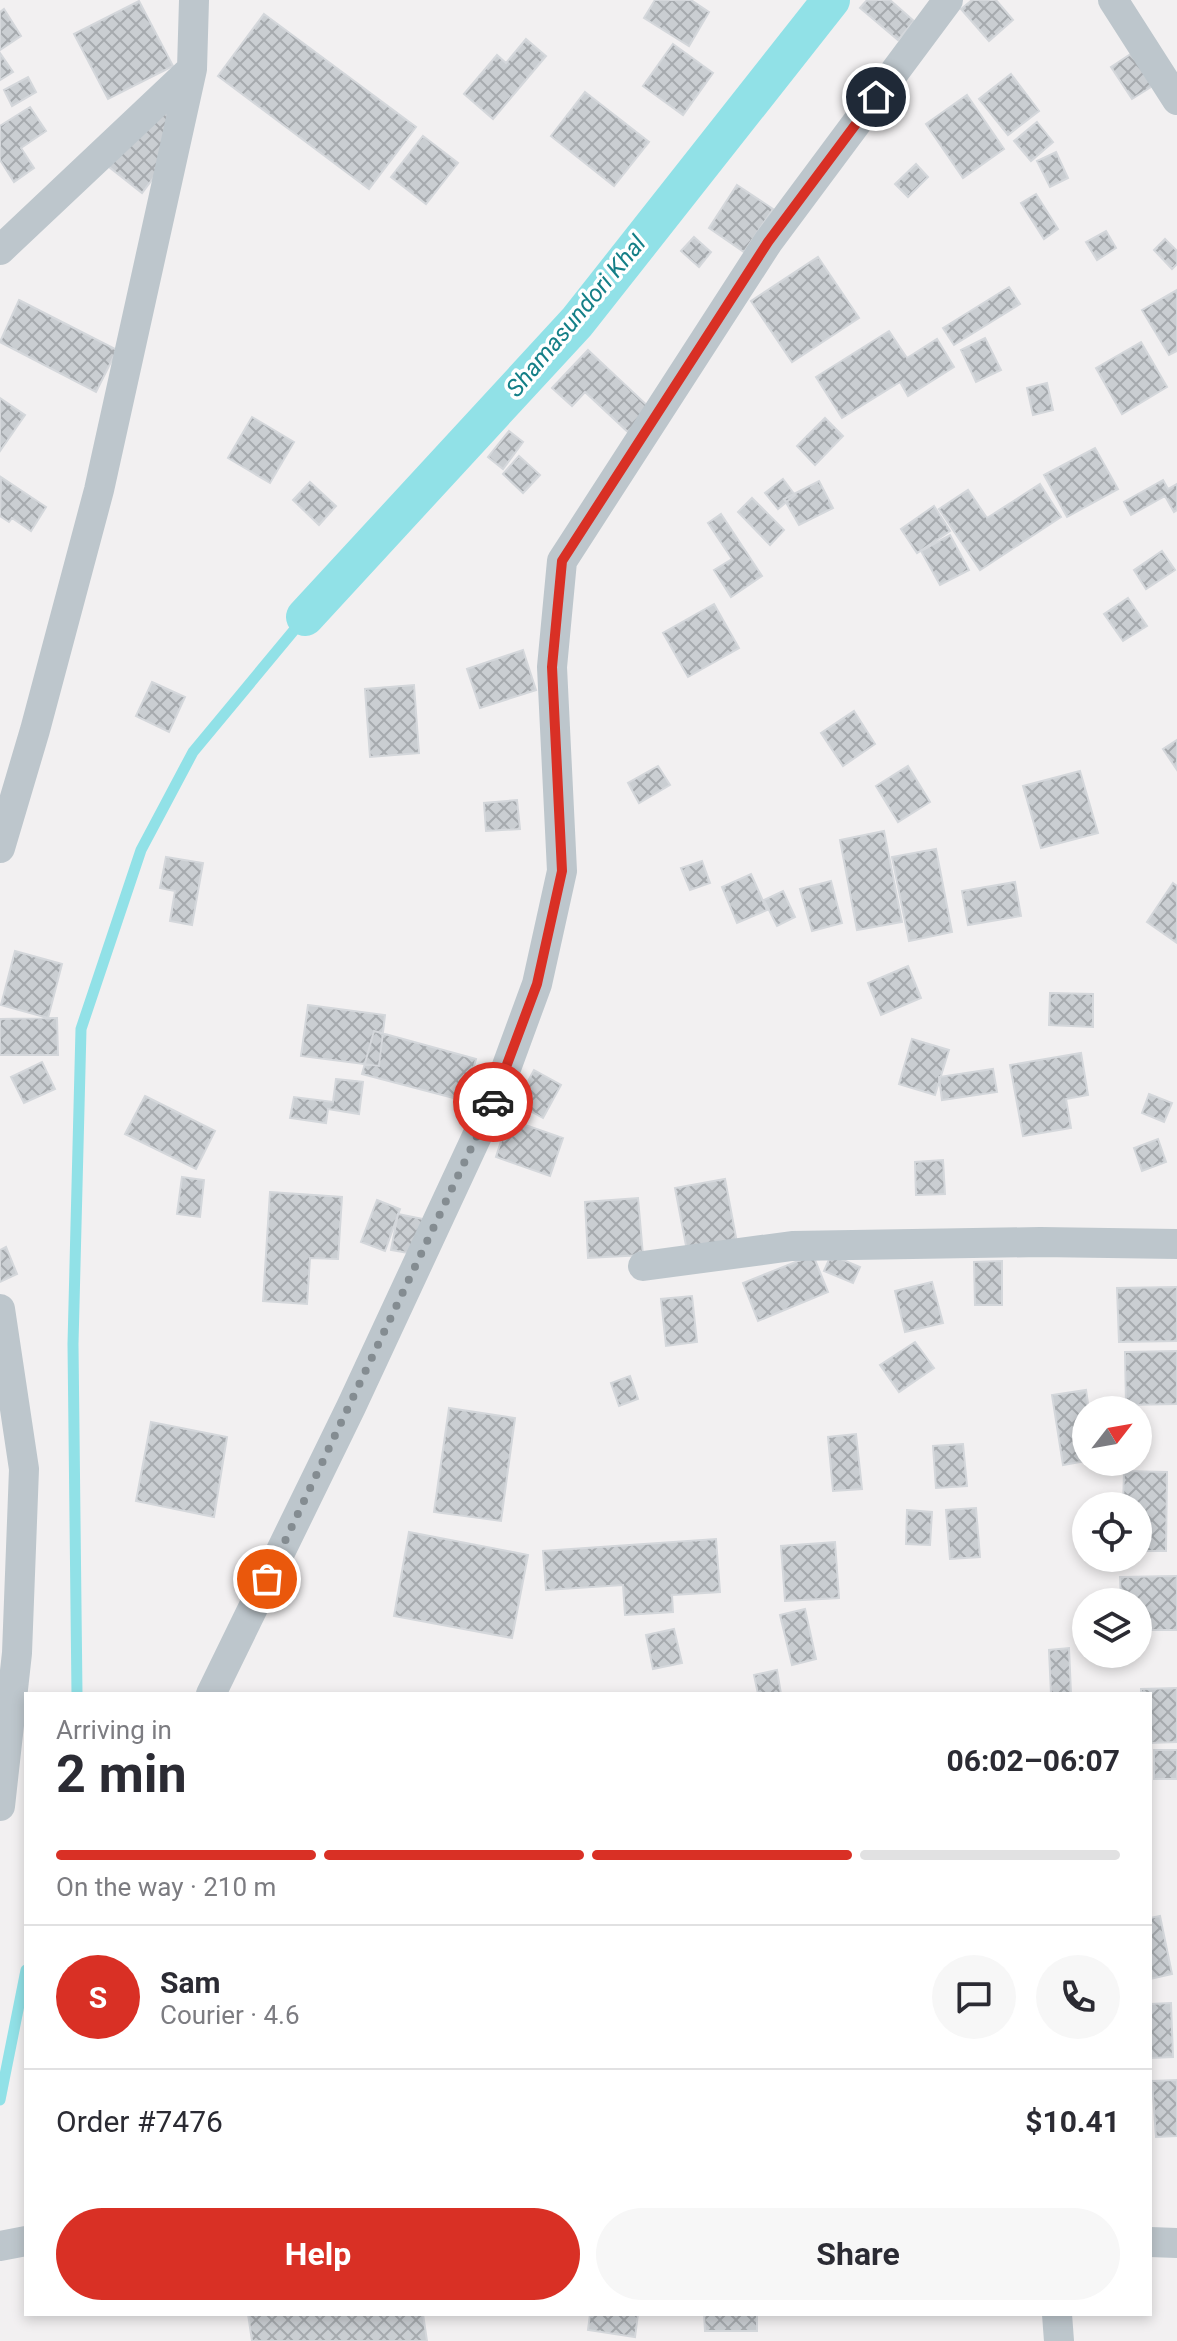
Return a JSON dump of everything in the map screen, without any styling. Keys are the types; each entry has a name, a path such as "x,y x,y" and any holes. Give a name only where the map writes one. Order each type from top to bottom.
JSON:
{"street":[{"path":"0,848 99,490 192,69 194,0"},
{"path":"212,1692 351,1407 497,1093 537,984 562,871 552,667 562,561 768,242 948,0"},
{"path":"1113,0 1177,100"},
{"path":"0,250 192,69"},
{"path":"643,1266 792,1246 1040,1242 1177,1244"},
{"path":"0,1309 12,1471 17,1653 0,1806"},
{"path":"0,2246 24,2241"},
{"path":"1152,2242 1177,2243"},
{"path":"1057,2316 1059,2341"}],"building":[{"path":"655,0 691,0 709,12 689,46 644,18"},
{"path":"867,0 890,0 914,21 898,40 860,8"},
{"path":"972,0 996,0 1013,20 989,41 961,9"},
{"path":"139,1 173,66 108,99 74,34"},
{"path":"4,9 21,36 0,50 0,12"},
{"path":"264,14 416,127 369,189 218,76"},
{"path":"526,39 546,56 493,119 464,94 497,55 506,63"},
{"path":"673,44 713,73 683,115 643,86"},
{"path":"1146,44 1167,77 1132,99 1111,67"},
{"path":"0,53 13,72 0,80"},
{"path":"1011,74 1039,111 1008,135 979,99"},
{"path":"28,77 36,92 12,106 4,90"},
{"path":"585,92 649,142 614,186 551,136"},
{"path":"967,95 1004,149 963,178 926,124"},
{"path":"152,100 190,129 142,193 104,163"},
{"path":"30,107 46,131 21,148 34,168 14,182 0,160 0,126"},
{"path":"1037,122 1053,142 1031,161 1014,141"},
{"path":"423,136 458,163 426,204 391,177"},
{"path":"1056,152 1068,178 1050,187 1037,161"},
{"path":"916,164 928,177 908,197 895,184"},
{"path":"737,185 773,209 744,252 709,228"},
{"path":"1036,194 1058,229 1044,239 1021,203"},
{"path":"1106,231 1116,248 1097,260 1086,242"},
{"path":"694,237 711,252 699,267 681,251"},
{"path":"1165,239 1177,251 1177,264 1172,269 1154,250"},
{"path":"818,257 859,318 792,362 751,301"},
{"path":"1009,287 1020,304 954,345 943,328"},
{"path":"1177,290 1177,351 1169,355 1142,310"},
{"path":"19,300 117,350 96,392 0,342"},
{"path":"889,331 907,358 937,339 954,367 908,396 900,382 842,418 816,377"},
{"path":"985,338 1001,370 976,382 961,350"},
{"path":"1141,342 1167,387 1122,414 1096,368"},
{"path":"588,350 652,410 630,434 585,392 572,406 552,388"},
{"path":"1047,383 1053,410 1033,415 1027,388"},
{"path":"0,398 25,415 0,451"},
{"path":"252,417 294,442 270,483 228,458"},
{"path":"825,418 843,436 815,465 797,446"},
{"path":"509,431 523,442 503,469 488,457"},
{"path":"1095,448 1118,489 1067,517 1044,475"},
{"path":"519,456 540,475 523,493 503,474"},
{"path":"1,477 46,507 31,531 12,518 9,522 0,516"},
{"path":"783,479 795,495 778,509 765,493"},
{"path":"1163,480 1168,489 1177,484 1177,510 1174,512 1165,496 1131,515 1124,502"},
{"path":"819,481 833,508 799,525 784,499"},
{"path":"310,482 336,506 319,525 293,500"},
{"path":"1040,484 1061,517 980,570 939,509 968,490 987,518"},
{"path":"752,498 784,530 770,545 738,512"},
{"path":"934,506 950,531 917,553 901,529"},
{"path":"721,514 762,576 731,597 714,570 732,559 708,523"},
{"path":"950,535 969,570 940,585 921,551"},
{"path":"1162,551 1175,570 1146,589 1134,570"},
{"path":"1128,598 1147,626 1123,641 1104,614"},
{"path":"714,604 739,648 688,677 663,633"},
{"path":"523,650 536,690 480,708 467,669"},
{"path":"152,682 185,697 169,732 136,716"},
{"path":"414,685 419,753 370,757 365,689"},
{"path":"854,711 875,744 843,766 821,733"},
{"path":"1177,740 1177,770 1163,749"},
{"path":"658,766 670,785 639,803 628,783"},
{"path":"908,766 930,802 898,822 876,786"},
{"path":"1080,771 1098,833 1041,848 1023,786"},
{"path":"517,800 520,829 486,831 484,803"},
{"path":"884,831 902,922 857,930 840,840"},
{"path":"936,849 952,932 909,941 892,857"},
{"path":"166,857 203,863 192,925 170,921 175,891 160,888"},
{"path":"702,861 710,883 690,890 681,868"},
{"path":"751,874 767,910 737,923 722,887"},
{"path":"831,881 842,923 812,931 800,889"},
{"path":"1015,882 1021,916 968,925 962,891"},
{"path":"1173,883 1177,886 1177,943 1147,922"},
{"path":"783,891 795,917 777,926 764,900"},
{"path":"15,951 62,964 48,1018 1,1005"},
{"path":"908,966 921,998 881,1015 868,983"},
{"path":"1050,993 1093,994 1093,1027 1049,1025"},
{"path":"308,1005 385,1015 379,1066 301,1056"},
{"path":"57,1018 58,1055 0,1055 0,1019"},
{"path":"374,1031 476,1059 465,1101 362,1074"},
{"path":"912,1039 949,1050 935,1095 899,1084"},
{"path":"1081,1053 1088,1095 1066,1099 1071,1128 1023,1136 1010,1065"},
{"path":"42,1062 55,1089 24,1103 11,1077"},
{"path":"993,1069 997,1092 942,1100 939,1077"},
{"path":"534,1070 561,1085 543,1118 516,1103"},
{"path":"336,1079 363,1082 359,1114 328,1109 326,1123 290,1118 294,1097 333,1102"},
{"path":"1149,1094 1172,1103 1164,1122 1142,1113"},
{"path":"145,1096 215,1131 196,1169 125,1134"},
{"path":"508,1119 563,1138 550,1176 496,1157"},
{"path":"1158,1139 1166,1162 1142,1171 1134,1148"},
{"path":"943,1160 945,1194 916,1195 915,1162"},
{"path":"182,1177 204,1180 200,1217 177,1214"},
{"path":"725,1179 738,1248 688,1256 675,1188"},
{"path":"270,1192 342,1197 338,1259 310,1258 307,1304 263,1301"},
{"path":"638,1198 643,1255 588,1258 585,1202"},
{"path":"377,1200 400,1209 385,1251 361,1242"},
{"path":"398,1214 428,1220 420,1255 391,1250"},
{"path":"6,1247 17,1274 0,1282 0,1250"},
{"path":"813,1255 828,1292 758,1321 743,1283"},
{"path":"831,1255 860,1267 853,1283 824,1271"},
{"path":"1002,1261 1002,1305 975,1305 974,1262"},
{"path":"932,1282 943,1323 905,1332 895,1291"},
{"path":"1177,1287 1177,1341 1119,1342 1117,1288"},
{"path":"692,1296 697,1342 666,1346 661,1299"},
{"path":"915,1342 934,1368 899,1392 880,1365"},
{"path":"1177,1351 1177,1404 1152,1404 1152,1396 1126,1396 1125,1352"},
{"path":"630,1376 638,1399 619,1406 611,1383"},
{"path":"1086,1390 1087,1396 1072,1396 1072,1463 1063,1465 1052,1395"},
{"path":"449,1408 515,1418 501,1521 434,1512"},
{"path":"151,1422 227,1437 214,1517 136,1501"},
{"path":"856,1434 862,1489 833,1491 828,1437"},
{"path":"963,1444 967,1486 936,1488 933,1446"},
{"path":"1152,1472 1167,1472 1166,1551 1152,1551 1152,1492 1123,1492 1124,1476 1152,1476"},
{"path":"976,1508 980,1557 950,1559 946,1510"},
{"path":"907,1510 932,1512 930,1545 906,1544"},
{"path":"409,1532 528,1555 512,1638 394,1616"},
{"path":"716,1539 720,1592 672,1595 673,1612 625,1615 623,1585 546,1590 543,1551"},
{"path":"835,1542 839,1598 785,1601 781,1546"},
{"path":"1177,1576 1177,1630 1152,1630 1152,1588 1120,1588 1120,1577"},
{"path":"805,1609 816,1659 792,1665 780,1615"},
{"path":"674,1629 682,1663 653,1669 646,1635"},
{"path":"1069,1648 1071,1692 1051,1692 1049,1650"},
{"path":"777,1670 781,1692 758,1692 754,1675"},
{"path":"1177,1688 1177,1742 1152,1743 1152,1692 1141,1692 1141,1689"},
{"path":"1154,1750 1177,1750 1177,1779 1154,1779"},
{"path":"1160,1916 1172,1974 1152,1979 1152,1918"},
{"path":"1171,2003 1173,2057 1152,2058 1152,2004"},
{"path":"1177,2080 1177,2136 1156,2137 1152,2081"},
{"path":"248,2316 423,2316 427,2341 252,2341"},
{"path":"590,2316 638,2316 635,2337 588,2330"},
{"path":"704,2316 757,2316 757,2331 705,2331"}],"waterway":[{"name":"Shamasundori Khal","path":"305,617 577,322 831,0"},
{"path":"77,1692 73,1344 81,1029 141,850 193,752 305,617"},
{"path":"0,2100 24,1980"}],"way so far":[{"path":"267,1579 493,1102"}],"route":[{"path":"493,1102 537,984 562,871 552,667 562,561 768,242 876,97"}]}
